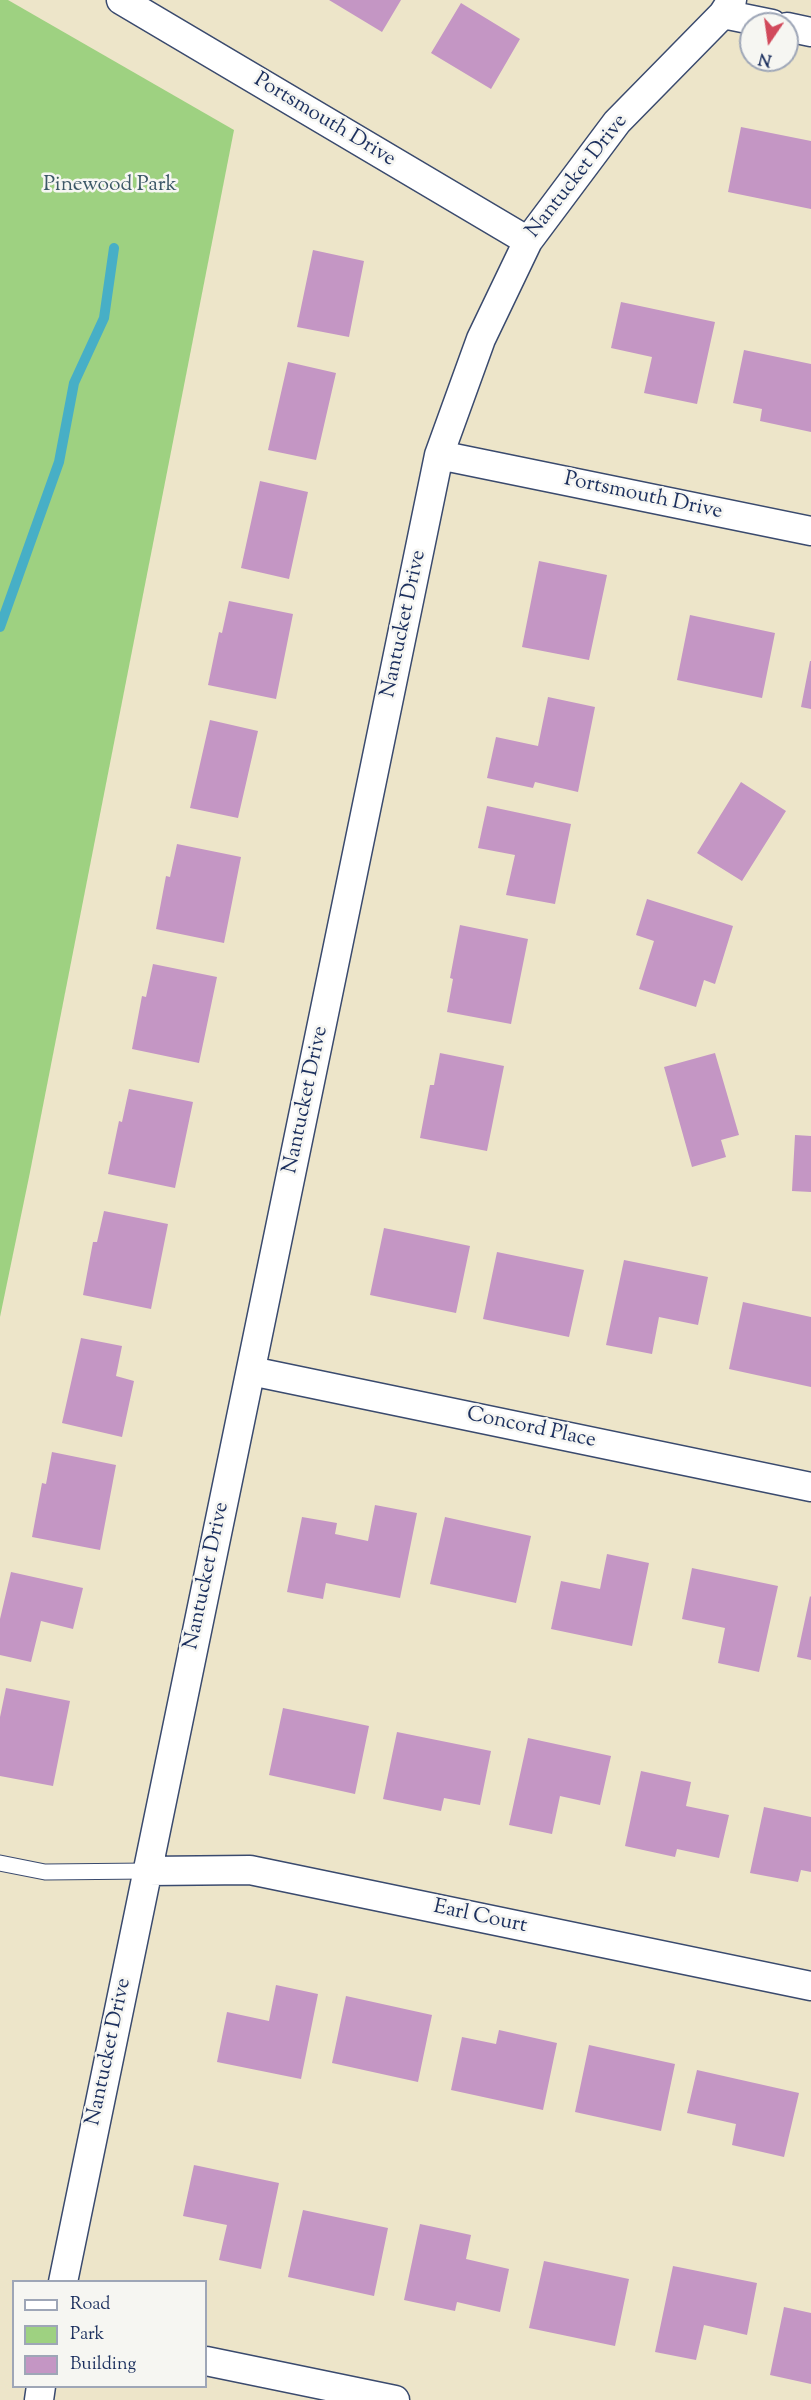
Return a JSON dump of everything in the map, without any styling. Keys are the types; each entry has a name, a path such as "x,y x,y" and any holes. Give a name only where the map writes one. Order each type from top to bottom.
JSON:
{"street":[{"name":"Portsmouth Drive","path":"121,0 528,241"},
{"name":"Nantucket Drive","path":"63,2280 439,455 481,339 528,241 617,122 727,7"},
{"name":"Portsmouth Drive","path":"439,455 811,531"},
{"name":"Concord Place","path":"251,1371 811,1487"},
{"name":"Earl Court","path":"148,1871 250,1870 811,1986"},
{"path":"207,2361 395,2400"}],"lane":[{"path":"0,1863 45,1872 148,1871"}],"green space":[{"name":"Pinewood Park","path":"0,0 8,0 234,130 0,1317"}],"building":[{"path":"329,0 401,0 382,32"},
{"path":"461,3 520,39 491,89 431,53"},
{"path":"741,127 811,141 811,209 728,192"},
{"path":"313,250 364,261 349,337 297,327"},
{"path":"621,302 715,322 697,404 644,393 652,357 611,348"},
{"path":"744,350 811,364 811,432 760,421 762,409 733,403"},
{"path":"288,362 336,373 316,460 268,450"},
{"path":"260,481 308,492 289,579 241,568"},
{"path":"539,561 607,575 589,660 522,647"},
{"path":"229,601 293,614 276,699 208,685 219,632 222,633"},
{"path":"690,615 775,633 762,698 677,680"},
{"path":"811,661 811,709 801,707"},
{"path":"548,697 595,707 578,792 535,782 533,788 487,778 496,737 538,746"},
{"path":"210,720 258,731 238,818 190,808"},
{"path":"741,782 786,811 742,881 697,853"},
{"path":"487,806 571,824 555,904 506,895 515,855 478,848"},
{"path":"177,844 241,857 224,943 156,929 166,876 170,877"},
{"path":"647,899 733,926 715,984 704,980 696,1007 639,989 654,941 636,935"},
{"path":"460,925 528,939 511,1024 447,1012 453,979 450,978"},
{"path":"153,964 217,977 199,1063 132,1049 142,996 146,997"},
{"path":"440,1053 504,1066 487,1151 420,1138 430,1085 434,1085"},
{"path":"715,1053 739,1135 721,1140 726,1157 692,1167 664,1067"},
{"path":"129,1089 193,1102 175,1188 108,1174 119,1121 122,1122"},
{"path":"795,1135 811,1136 811,1192 792,1191"},
{"path":"104,1211 168,1224 151,1309 83,1295 93,1242 97,1242"},
{"path":"384,1228 470,1246 456,1313 370,1295"},
{"path":"497,1252 584,1270 569,1337 483,1319"},
{"path":"624,1260 708,1277 698,1325 659,1317 652,1354 606,1345"},
{"path":"743,1302 811,1317 811,1387 729,1369"},
{"path":"81,1338 122,1346 116,1376 134,1381 122,1437 62,1423"},
{"path":"52,1452 116,1465 100,1550 32,1537 42,1483 46,1484"},
{"path":"375,1505 417,1513 400,1598 326,1583 323,1599 287,1592 302,1517 337,1523 335,1534 368,1541"},
{"path":"445,1517 531,1536 516,1603 430,1584"},
{"path":"607,1554 649,1563 632,1646 551,1629 561,1581 600,1589"},
{"path":"692,1568 778,1586 759,1672 718,1663 725,1628 682,1619"},
{"path":"11,1572 83,1588 73,1629 41,1621 31,1662 0,1655 0,1619"},
{"path":"811,1597 811,1660 797,1657"},
{"path":"6,1688 70,1701 53,1786 0,1776 0,1717"},
{"path":"283,1708 369,1726 355,1794 269,1775"},
{"path":"397,1732 491,1751 480,1805 444,1798 441,1811 383,1799"},
{"path":"528,1738 611,1756 600,1805 560,1796 552,1834 509,1825"},
{"path":"641,1771 691,1782 686,1806 729,1815 719,1858 677,1849 675,1857 625,1846"},
{"path":"764,1807 811,1817 811,1872 801,1870 798,1882 750,1873"},
{"path":"276,1985 318,1994 301,2079 217,2062 227,2012 269,2021"},
{"path":"346,1996 432,2015 418,2082 332,2063"},
{"path":"499,2030 557,2043 543,2110 451,2090 462,2037 496,2044"},
{"path":"589,2045 675,2064 661,2131 575,2112"},
{"path":"697,2070 799,2093 784,2157 732,2145 736,2124 687,2113"},
{"path":"194,2165 279,2183 261,2269 219,2260 227,2225 183,2216"},
{"path":"303,2210 388,2228 374,2296 288,2277"},
{"path":"420,2224 471,2235 466,2259 509,2269 500,2312 457,2302 455,2311 404,2300"},
{"path":"544,2261 629,2279 615,2346 529,2328"},
{"path":"673,2266 757,2283 747,2335 704,2325 696,2360 655,2352"},
{"path":"784,2307 811,2313 811,2384 770,2375"}],"waterway":[{"path":"0,627 59,462 74,383 104,318 114,248"}]}
